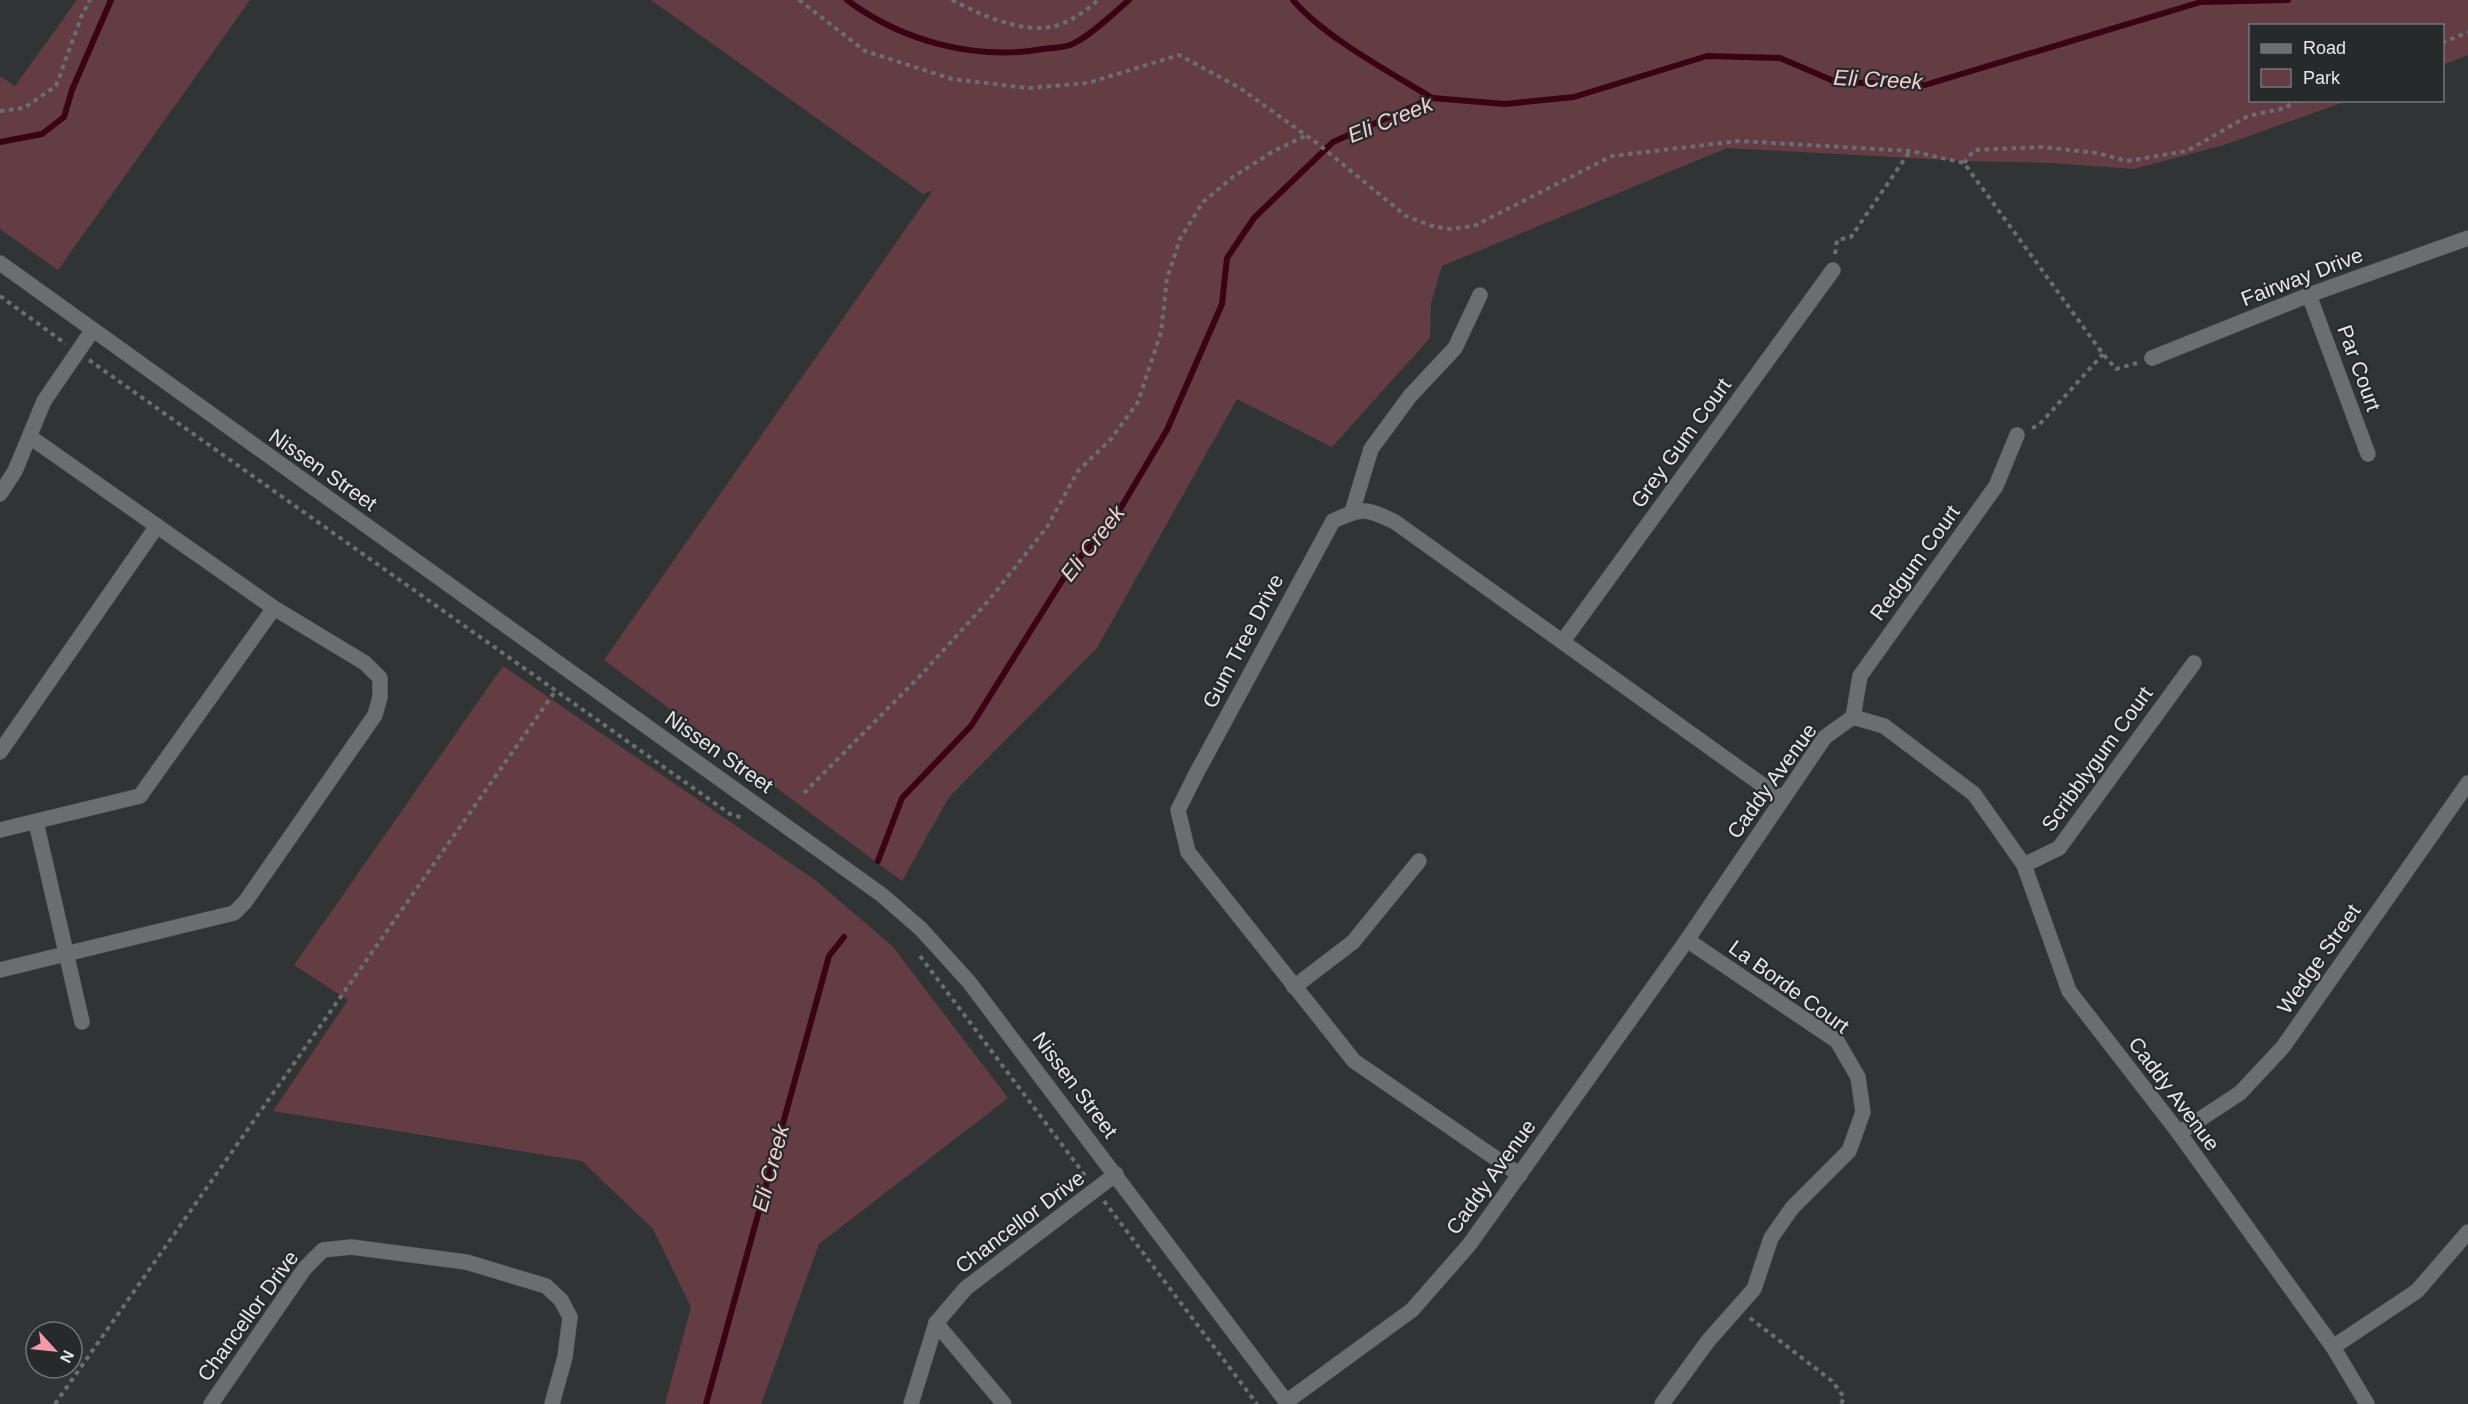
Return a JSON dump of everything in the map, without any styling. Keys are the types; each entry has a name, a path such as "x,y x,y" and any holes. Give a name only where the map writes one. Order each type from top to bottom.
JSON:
{"street":[{"name":"Fairway Drive","path":"2152,358 2309,295 2468,238"},
{"name":"Nissen Street","path":"0,263 882,895 921,929 969,982 1287,1403"},
{"name":"Grey Gum Court","path":"1563,641 1833,270"},
{"path":"1480,295 1455,348 1410,396 1371,449 1352,512 1370,510 1395,522 1782,799"},
{"name":"Par Court","path":"2309,295 2368,454"},
{"path":"0,494 15,471 44,401 92,331"},
{"name":"Redgum Court","path":"1853,717 1860,676 1996,486 2017,435"},
{"path":"0,969 234,913 245,902 375,715 380,697 380,678 365,663 274,608 30,437"},
{"name":"Gum Tree Drive","path":"1352,512 1333,521 1178,810 1188,852 1354,1061 1520,1175"},
{"path":"0,752 157,526"},
{"path":"0,830 140,796 274,608"},
{"name":"Scribblygum Court","path":"2024,865 2059,848 2194,663"},
{"name":"Caddy Avenue","path":"1287,1403 1413,1310 1468,1245 1687,940 1825,737 1853,717 1884,726 1974,794 2024,865 2069,991 2179,1132 2333,1347 2367,1404"},
{"name":"Wedge Street","path":"2179,1132 2240,1093 2283,1047 2468,783"},
{"path":"36,822 68,953 82,1022"},
{"path":"1294,987 1353,942 1419,861"},
{"name":"La Borde Court","path":"1662,1404 1708,1341 1754,1289 1771,1238 1792,1208 1849,1151 1863,1112 1858,1077 1837,1041 1687,940"},
{"name":"Chancellor Drive","path":"911,1404 936,1323 966,1288 1116,1174"},
{"path":"2333,1347 2417,1291 2468,1232"},
{"name":"Chancellor Drive","path":"211,1404 305,1268 323,1251 351,1247 466,1262 546,1286 561,1300 570,1317 565,1357 552,1404"},
{"path":"936,1323 1004,1404"}],"path":[{"path":"0,111 24,108 56,86 82,15 90,0"},
{"path":"799,0 865,51 952,79 1028,88 1088,83 1179,55 1240,88 1318,144 1406,216 1432,226 1450,229 1474,226 1612,156 1739,141 1911,151 1964,164 2116,369 2152,358"},
{"path":"952,0 996,18 1039,28 1056,26 1074,17 1098,0"},
{"path":"2444,42 2468,32"},
{"path":"1964,164 1974,150 2042,147 2097,153 2127,161 2187,151 2248,116 2285,108 2294,102"},
{"path":"804,794 920,676 989,600 1047,527 1078,471 1111,439 1138,402 1161,332 1167,278 1180,239 1203,202 1233,177 1272,152 1306,136"},
{"path":"1833,270 1837,240 1851,237 1911,151"},
{"path":"0,296 730,814 753,821"},
{"path":"2017,435 2039,425 2103,354"},
{"path":"55,1404 556,690"},
{"path":"919,954 1257,1404"},
{"path":"1737,1308 1832,1381 1844,1397 1842,1404"}],"green space":[{"path":"77,0 250,0 58,270 0,229 0,76 15,86"},
{"path":"651,0 2468,0 2468,55 2444,65 2444,24 2249,24 2249,102 2344,102 2224,145 2134,169 1727,148 1442,266 1431,303 1430,338 1332,447 1237,399 1097,648 949,797 902,881 604,660 933,190 923,194"},
{"path":"503,666 815,880 893,947 1008,1098 819,1244 761,1404 665,1404 691,1307 653,1229 582,1161 273,1111 348,1000 294,965"}],"waterway":[{"path":"0,142 42,134 64,117 72,90 111,0"},
{"path":"847,0 891,27 915,37 966,50 991,52 1017,52 1070,45 1092,31 1129,0"},
{"path":"1293,0 1306,14 1340,40 1432,98"},
{"name":"Eli Creek","path":"878,861 902,798 971,726 1070,568 1113,521 1167,430 1222,304 1227,258 1254,218 1333,142 1432,98 1505,104 1574,97 1707,56 1780,58 1836,82 1925,85 2201,2 2288,0"},
{"name":"Eli Creek","path":"706,1404 829,956 844,937"}]}
